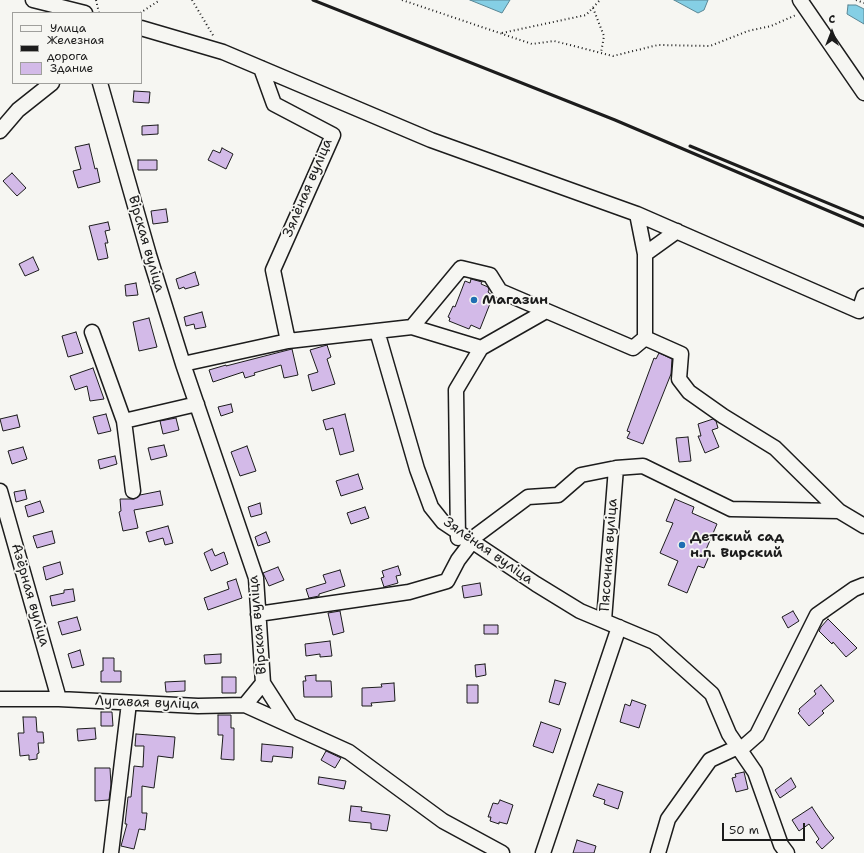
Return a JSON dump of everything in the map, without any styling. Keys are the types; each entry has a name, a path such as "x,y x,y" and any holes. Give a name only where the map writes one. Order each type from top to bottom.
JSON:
{"street":[{"path":"33,0 81,12"},
{"path":"803,5 864,93"},
{"path":"142,28 223,52 430,140 638,214 861,316 864,296"},
{"name":"Зялёная вуліца","path":"261,68 274,104 333,135 273,270 288,341"},
{"path":"0,131 18,110 51,84"},
{"name":"Вірская вуліца","path":"100,84 149,255 183,364 256,578 263,683 244,705"},
{"path":"412,328 461,268 490,275 500,291 633,348 644,338 645,254 638,214"},
{"path":"645,254 677,231"},
{"path":"458,560 456,390 481,348 546,311"},
{"path":"183,364 288,341 412,328 481,348"},
{"name":"Зялёная вуліца","path":"377,331 417,469 431,507 443,522 536,584 580,611 604,620"},
{"path":"92,332 124,422 133,491"},
{"path":"644,338 681,354 679,380 689,392 723,416 775,448 839,510 864,526"},
{"path":"124,422 197,404"},
{"path":"258,614 409,592 447,581 458,560 477,535 528,497 558,495 581,475 616,468 643,466 731,509 839,510"},
{"name":"Пясочная вуліца","path":"616,468 604,620 654,642 712,694 729,734 755,772 781,845 787,853"},
{"name":"Азёрная вуліца","path":"0,491 59,699"},
{"path":"658,853 668,819 710,760 739,749 757,735 817,615 854,589 864,585"},
{"path":"543,853 619,627"},
{"path":"263,683 290,725"},
{"name":"Лугавая вуліца","path":"0,700 59,699 198,706 244,705 349,752 443,821 502,853"},
{"path":"111,853 129,703"}],"path":[{"path":"96,0 99,12"},
{"path":"142,12 160,0"},
{"path":"192,0 223,52"},
{"path":"402,0 532,44 554,41 613,56 658,45 710,46 748,31 771,26 803,5"},
{"path":"501,33 586,15 600,0"},
{"path":"856,0 864,3"},
{"path":"593,8 604,36 601,53"}],"water":[{"path":"470,0 510,0 502,13"},
{"path":"674,0 708,0 704,10 698,13"},
{"path":"848,5 856,5 864,9 864,24 847,14"}],"building":[{"path":"134,91 150,92 149,103 133,102"},
{"path":"158,125 158,134 142,135 142,126"},
{"path":"89,144 100,182 78,188 73,171 81,169 75,147"},
{"path":"222,148 233,154 226,169 208,160 213,150 220,153"},
{"path":"138,160 157,160 157,170 138,170"},
{"path":"12,173 26,188 17,196 3,181"},
{"path":"166,209 168,222 153,224 151,211"},
{"path":"108,222 110,230 105,231 108,243 105,243 108,258 98,260 89,226"},
{"path":"33,257 39,270 25,276 19,264"},
{"path":"195,272 199,285 179,289 176,279"},
{"name":"Магазин","path":"471,279 482,282 481,284 488,287 488,292 493,296 480,329 471,325 469,329 449,321 450,318 448,317 453,306 455,307 465,281 470,283"},
{"path":"136,283 138,295 126,296 125,285"},
{"path":"202,312 206,327 195,329 194,324 186,326 184,317"},
{"path":"149,318 157,347 139,351 133,322"},
{"path":"76,332 83,353 68,357 62,336"},
{"path":"327,345 331,357 327,359 335,384 312,391 308,375 318,372 310,350"},
{"path":"292,349 298,375 284,378 281,365 254,373 255,375 245,378 243,372 213,382 209,370 226,365"},
{"path":"659,353 672,359 671,374 643,444 627,438 630,432 627,431 654,358 656,359"},
{"path":"93,368 104,399 90,401 87,386 75,390 70,376"},
{"path":"231,404 233,412 221,416 218,407"},
{"path":"106,414 111,431 98,434 93,417"},
{"path":"345,414 354,451 340,455 333,428 326,430 323,420"},
{"path":"17,415 20,427 3,431 0,419"},
{"path":"176,418 179,430 163,434 160,421"},
{"path":"713,419 716,421 718,428 712,430 719,447 705,453 698,436 701,436 698,424"},
{"path":"688,437 691,461 679,462 676,438"},
{"path":"164,445 167,456 151,460 148,448"},
{"path":"247,446 256,471 240,476 231,452"},
{"path":"23,447 27,459 12,464 8,451"},
{"path":"115,456 117,464 100,469 98,460"},
{"path":"358,474 363,489 341,496 336,481"},
{"path":"25,490 27,499 16,502 14,492"},
{"path":"160,491 163,505 134,510 138,528 123,531 119,512 121,511 120,499 134,499 140,495"},
{"name":"Детский сад н.п. Вирский","path":"675,499 694,507 692,513 717,524 705,552 710,554 704,568 698,566 687,593 668,585 678,561 660,553 673,523 666,521"},
{"path":"40,501 44,512 28,517 25,506"},
{"path":"260,503 262,514 251,517 248,507"},
{"path":"365,507 369,518 351,524 347,513"},
{"path":"168,526 173,543 165,545 163,538 149,542 146,532"},
{"path":"52,531 55,543 37,548 33,536"},
{"path":"266,532 270,542 258,546 255,537"},
{"path":"212,549 215,556 224,552 228,564 211,571 204,553"},
{"path":"60,562 63,574 46,580 43,567"},
{"path":"398,566 401,575 396,576 398,583 384,587 381,578 384,577 382,571"},
{"path":"278,567 284,580 269,586 263,573"},
{"path":"340,570 345,586 319,594 319,596 309,598 306,589 326,583 323,575"},
{"path":"236,579 242,598 208,610 204,598 229,589 227,582"},
{"path":"480,583 482,595 464,598 462,586"},
{"path":"73,589 75,601 52,606 50,596 64,593 64,590"},
{"path":"340,611 344,632 333,635 328,613"},
{"path":"793,611 799,621 788,628 782,617"},
{"path":"77,617 81,630 62,635 58,622"},
{"path":"828,619 857,648 846,657 833,642 832,644 819,631"},
{"path":"484,625 498,625 498,634 484,634"},
{"path":"330,641 332,656 320,657 320,654 306,656 305,644"},
{"path":"80,650 84,665 72,668 68,654"},
{"path":"221,654 221,663 205,664 204,655"},
{"path":"103,658 114,658 114,671 121,671 121,682 101,682"},
{"path":"485,664 486,675 476,677 475,665"},
{"path":"316,675 316,681 331,681 332,697 304,697 303,681 306,681 305,676"},
{"path":"222,677 236,677 236,693 222,693"},
{"path":"555,680 566,683 559,705 549,702"},
{"path":"185,681 185,691 166,692 165,682"},
{"path":"394,683 395,701 371,703 372,706 362,706 362,688 382,687 381,684"},
{"path":"467,685 478,685 478,703 467,703"},
{"path":"821,685 834,701 822,711 824,713 809,726 798,713 800,711 799,709 816,694 814,691"},
{"path":"632,700 646,705 639,728 620,722 625,704 630,706"},
{"path":"101,712 112,712 113,726 101,726"},
{"path":"218,715 231,715 231,728 234,728 234,760 221,759 223,735 218,735"},
{"path":"23,717 36,717 37,732 43,732 44,743 38,743 39,753 37,754 37,759 29,760 29,755 20,756 18,733 24,733"},
{"path":"541,722 561,729 553,753 533,746"},
{"path":"95,728 96,739 78,741 77,729"},
{"path":"136,734 175,737 173,758 158,756 154,788 142,786 142,813 147,813 145,830 139,829 134,849 121,846 127,824 125,824 128,797 131,797 134,766 143,767 144,746 135,746"},
{"path":"262,744 293,747 292,758 273,756 272,762 261,761"},
{"path":"326,751 341,758 335,768 321,760"},
{"path":"95,768 110,768 111,785 109,800 95,801"},
{"path":"744,772 748,789 736,792 732,778 736,777 735,774"},
{"path":"319,777 346,781 344,789 318,784"},
{"path":"791,778 796,787 780,798 775,790"},
{"path":"598,784 623,792 618,809 604,804 605,800 593,796"},
{"path":"500,800 513,805 507,824 499,822 499,824 490,821 491,817 488,817 493,803 498,804"},
{"path":"351,806 362,807 361,811 390,815 387,831 371,829 371,823 349,821"},
{"path":"812,807 834,838 822,849 816,842 819,839 809,824 799,831 792,820"},
{"path":"577,840 596,846 594,853 573,853"}],"railway":[{"path":"313,0 615,120 864,226"},
{"path":"690,146 864,218"}],"place":[{"name":"Магазин","path":"474,300"},
{"name":"Детский сад н.п. Вирский","path":"682,545"}]}
